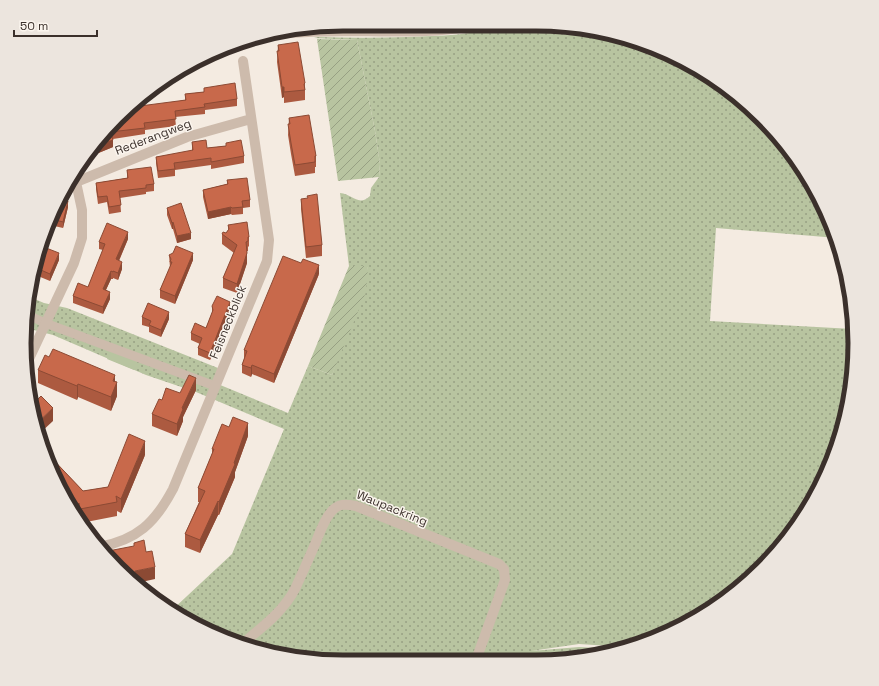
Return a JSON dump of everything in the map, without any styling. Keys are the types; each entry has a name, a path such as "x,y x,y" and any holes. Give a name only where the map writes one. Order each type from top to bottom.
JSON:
{"street":[{"path":"338,31 422,31"},
{"name":"Feisneckblick","path":"105,546 118,543 134,535 146,526 157,516 173,489 267,261 269,240 243,61"},
{"name":"Rederangweg","path":"77,181 187,137 251,119"},
{"path":"32,353 74,263 82,238 82,210 73,187"},
{"path":"33,317 216,386"},
{"name":"Waupackring","path":"247,639 271,619 294,591 329,515 339,505 346,504 356,506 499,564 504,569 505,580 478,655"}],"green space":[{"path":"482,31 536,31 577,34 617,42 655,55 692,73 726,95 757,122 784,153 816,205 829,237 716,228 710,321 847,329 847,363 842,404 831,443 816,481 784,533 757,564 726,591 692,613 655,631 609,646 579,644 531,651 579,647 601,648 597,649 536,655 323,654 282,649 262,644 205,623 176,606 232,554 284,429 196,392 146,375 53,335 32,329 34,299 44,303 67,308 218,368 213,382 288,413 308,366 332,375 368,267 349,266 340,193 359,200 366,199 370,196 371,188 379,177 380,164 357,40 314,38 419,37"},
{"path":"317,39 357,40 375,131 380,164 379,177 338,181"},
{"path":"349,266 368,266 366,292 332,375 308,366"},
{"path":"112,349 138,360 134,370 107,359"}],"building":[{"path":"298,42 305,90 284,92 277,51 279,51 278,45"},
{"path":"235,83 237,99 204,104 205,107 175,111 176,119 144,123 145,128 113,132 130,115 134,114 134,111 140,108 140,106 186,100 185,94 204,92 204,88"},
{"path":"309,115 316,156 315,162 295,165 288,124 290,124 289,118"},
{"path":"111,134 113,140 103,144"},
{"path":"206,140 207,148 226,146 226,143 241,140 244,156 211,162 211,158 174,163 175,169 158,171 156,157 193,150 192,142"},
{"path":"151,167 154,184 146,185 146,188 119,191 121,205 109,207 107,196 98,197 96,183 128,178 127,170"},
{"path":"247,178 250,200 242,201 243,207 231,207 208,212 203,190 228,184 227,180"},
{"path":"317,194 322,245 306,247 301,199"},
{"path":"66,200 68,201 63,222 57,220"},
{"path":"181,203 191,233 177,236 167,208"},
{"path":"247,222 249,237 248,241 246,242 247,253 237,284 223,278 237,245 222,234 223,232 226,233 229,229 228,225"},
{"path":"107,223 128,232 116,259 122,262 118,273 111,271 103,289 110,292 103,307 73,296 78,283 88,287 105,244 99,242"},
{"path":"176,246 193,253 175,296 160,290 172,262 170,262 171,259 169,255 173,253"},
{"path":"46,248 59,253 50,274 40,270"},
{"path":"283,256 301,263 303,259 319,265 274,374 252,365 251,368 242,365 247,351 244,350"},
{"path":"217,296 230,302 210,353 198,348 202,338 191,333 195,323 206,328 213,310 212,306"},
{"path":"148,303 169,312 161,330 149,325 151,321 142,317"},
{"path":"53,349 115,375 113,381 117,382 111,397 78,384 77,386 38,370 45,355 49,357"},
{"path":"189,375 196,378 182,408 183,409 177,424 152,414 159,399 162,400 166,388 180,393"},
{"path":"41,396 53,408 41,419 36,399"},
{"path":"233,417 248,423 234,463 235,464 219,502 218,501 200,540 185,534 205,491 198,488 214,449 212,449 222,424 229,427"},
{"path":"129,434 145,441 121,499 116,496 117,502 80,509 79,503 77,505 63,481 55,461 83,491 108,487"},
{"path":"144,540 146,552 152,551 155,567 135,571 135,573 132,573 110,551 134,546 134,543"}]}
